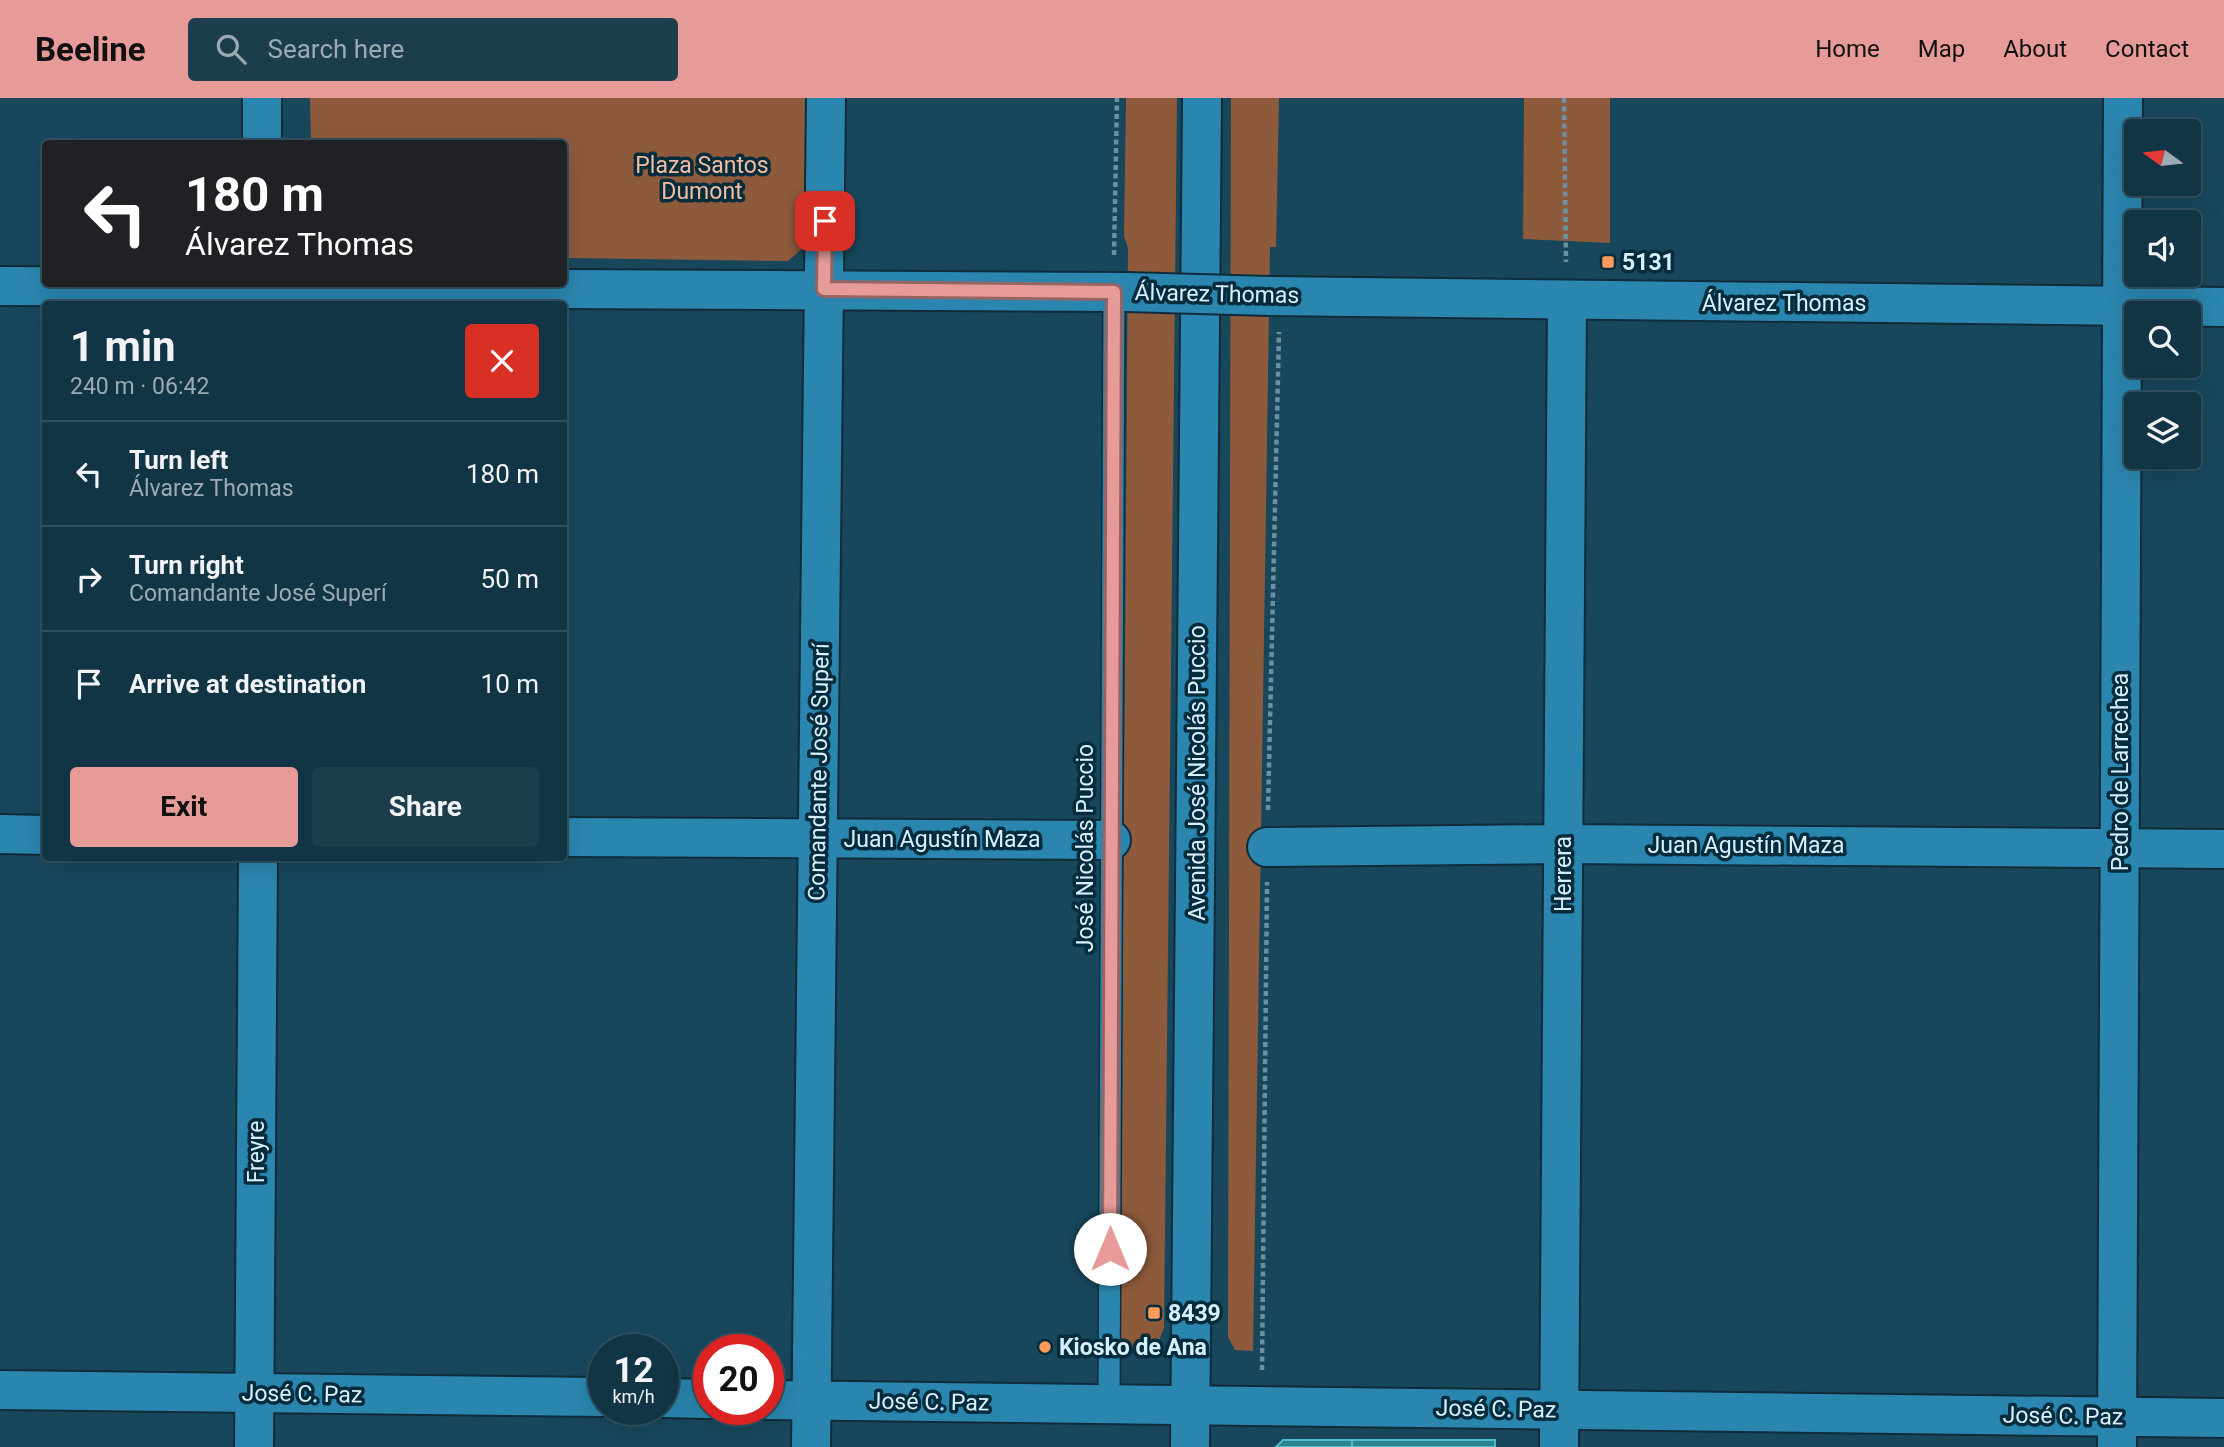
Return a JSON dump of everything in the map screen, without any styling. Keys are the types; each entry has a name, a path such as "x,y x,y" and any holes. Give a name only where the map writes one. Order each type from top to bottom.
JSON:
{"street":[{"path":"262,98 262,140"},
{"name":"Comandante José Superí","path":"811,1447 826,98"},
{"name":"Avenida José Nicolás Puccio","path":"1190,1447 1202,98"},
{"name":"Pedro de Larrechea","path":"2117,1432 2123,98"},
{"name":"Álvarez Thomas","path":"0,286 42,287"},
{"name":"Álvarez Thomas","path":"44,287 261,292 824,289 1567,301 2224,307"},
{"name":"Herrera","path":"1559,1447 1567,301"},
{"path":"0,834 42,835"},
{"name":"Juan Agustín Maza","path":"567,837 1111,840"},
{"name":"Juan Agustín Maza","path":"1267,848 1563,844 2224,849"},
{"name":"Freyre","path":"254,1447 258,861"},
{"name":"José C. Paz","path":"0,1390 588,1398"},
{"name":"José C. Paz","path":"784,1399 1559,1409 2117,1432 2224,1418"}],"lane":[{"name":"José Nicolás Puccio","path":"1109,1404 1111,840 1120,292"}],"path":[{"path":"1117,98 1120,292"},
{"path":"1564,98 1567,301"}],"green space":[{"name":"Plaza Santos Dumont","path":"310,98 808,98 803,248 788,261 567,258 567,140 311,140"},
{"path":"1126,98 1177,98 1164,1328 1157,1345 1143,1351 1128,1347 1120,1338 1128,248 1124,236"},
{"path":"1231,98 1279,98 1276,247 1270,247 1253,1351 1235,1350 1228,1337"},
{"path":"1524,98 1610,98 1610,243 1523,239"}],"building":[{"path":"1283,1440 1352,1440 1352,1447 1276,1447"},
{"path":"1352,1440 1495,1440 1495,1447 1352,1447"}],"place":[{"name":"5131","path":"1608,262"},
{"name":"8439","path":"1154,1313"},
{"name":"Kiosko de Ana","path":"1045,1347"}],"route":[{"path":"825,221 824,289 1114,292 1110,1249"}]}
